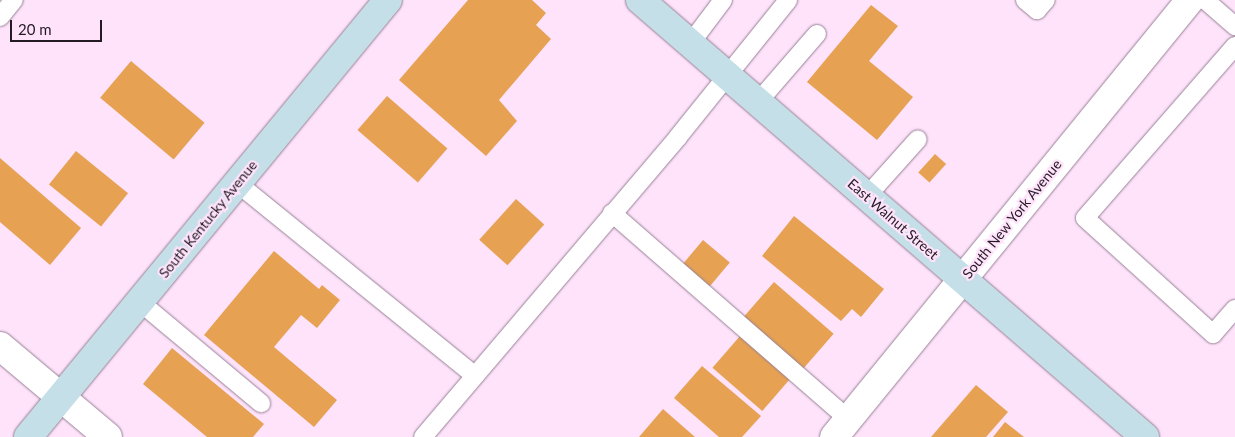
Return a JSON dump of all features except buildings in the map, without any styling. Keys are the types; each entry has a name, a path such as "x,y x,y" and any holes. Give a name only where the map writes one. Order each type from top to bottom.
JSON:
{"main road":[{"name":"South Kentucky Avenue","path":"28,437 388,0"},
{"name":"East Walnut Street","path":"640,0 1145,437"}],"street":[{"name":"South New York Avenue","path":"841,428 1190,0"},
{"path":"0,346 108,437"}],"lane":[{"path":"0,17 14,0"},
{"path":"690,44 724,0"},
{"path":"424,437 788,0"},
{"path":"1024,0 1037,10 1046,0"},
{"path":"1205,0 1235,26"},
{"path":"758,102 817,34"},
{"path":"1235,46 1085,218 1214,334 1235,309"},
{"path":"867,196 918,139"},
{"path":"237,183 475,376"},
{"path":"612,213 841,428"},
{"path":"140,302 261,403"}]}
